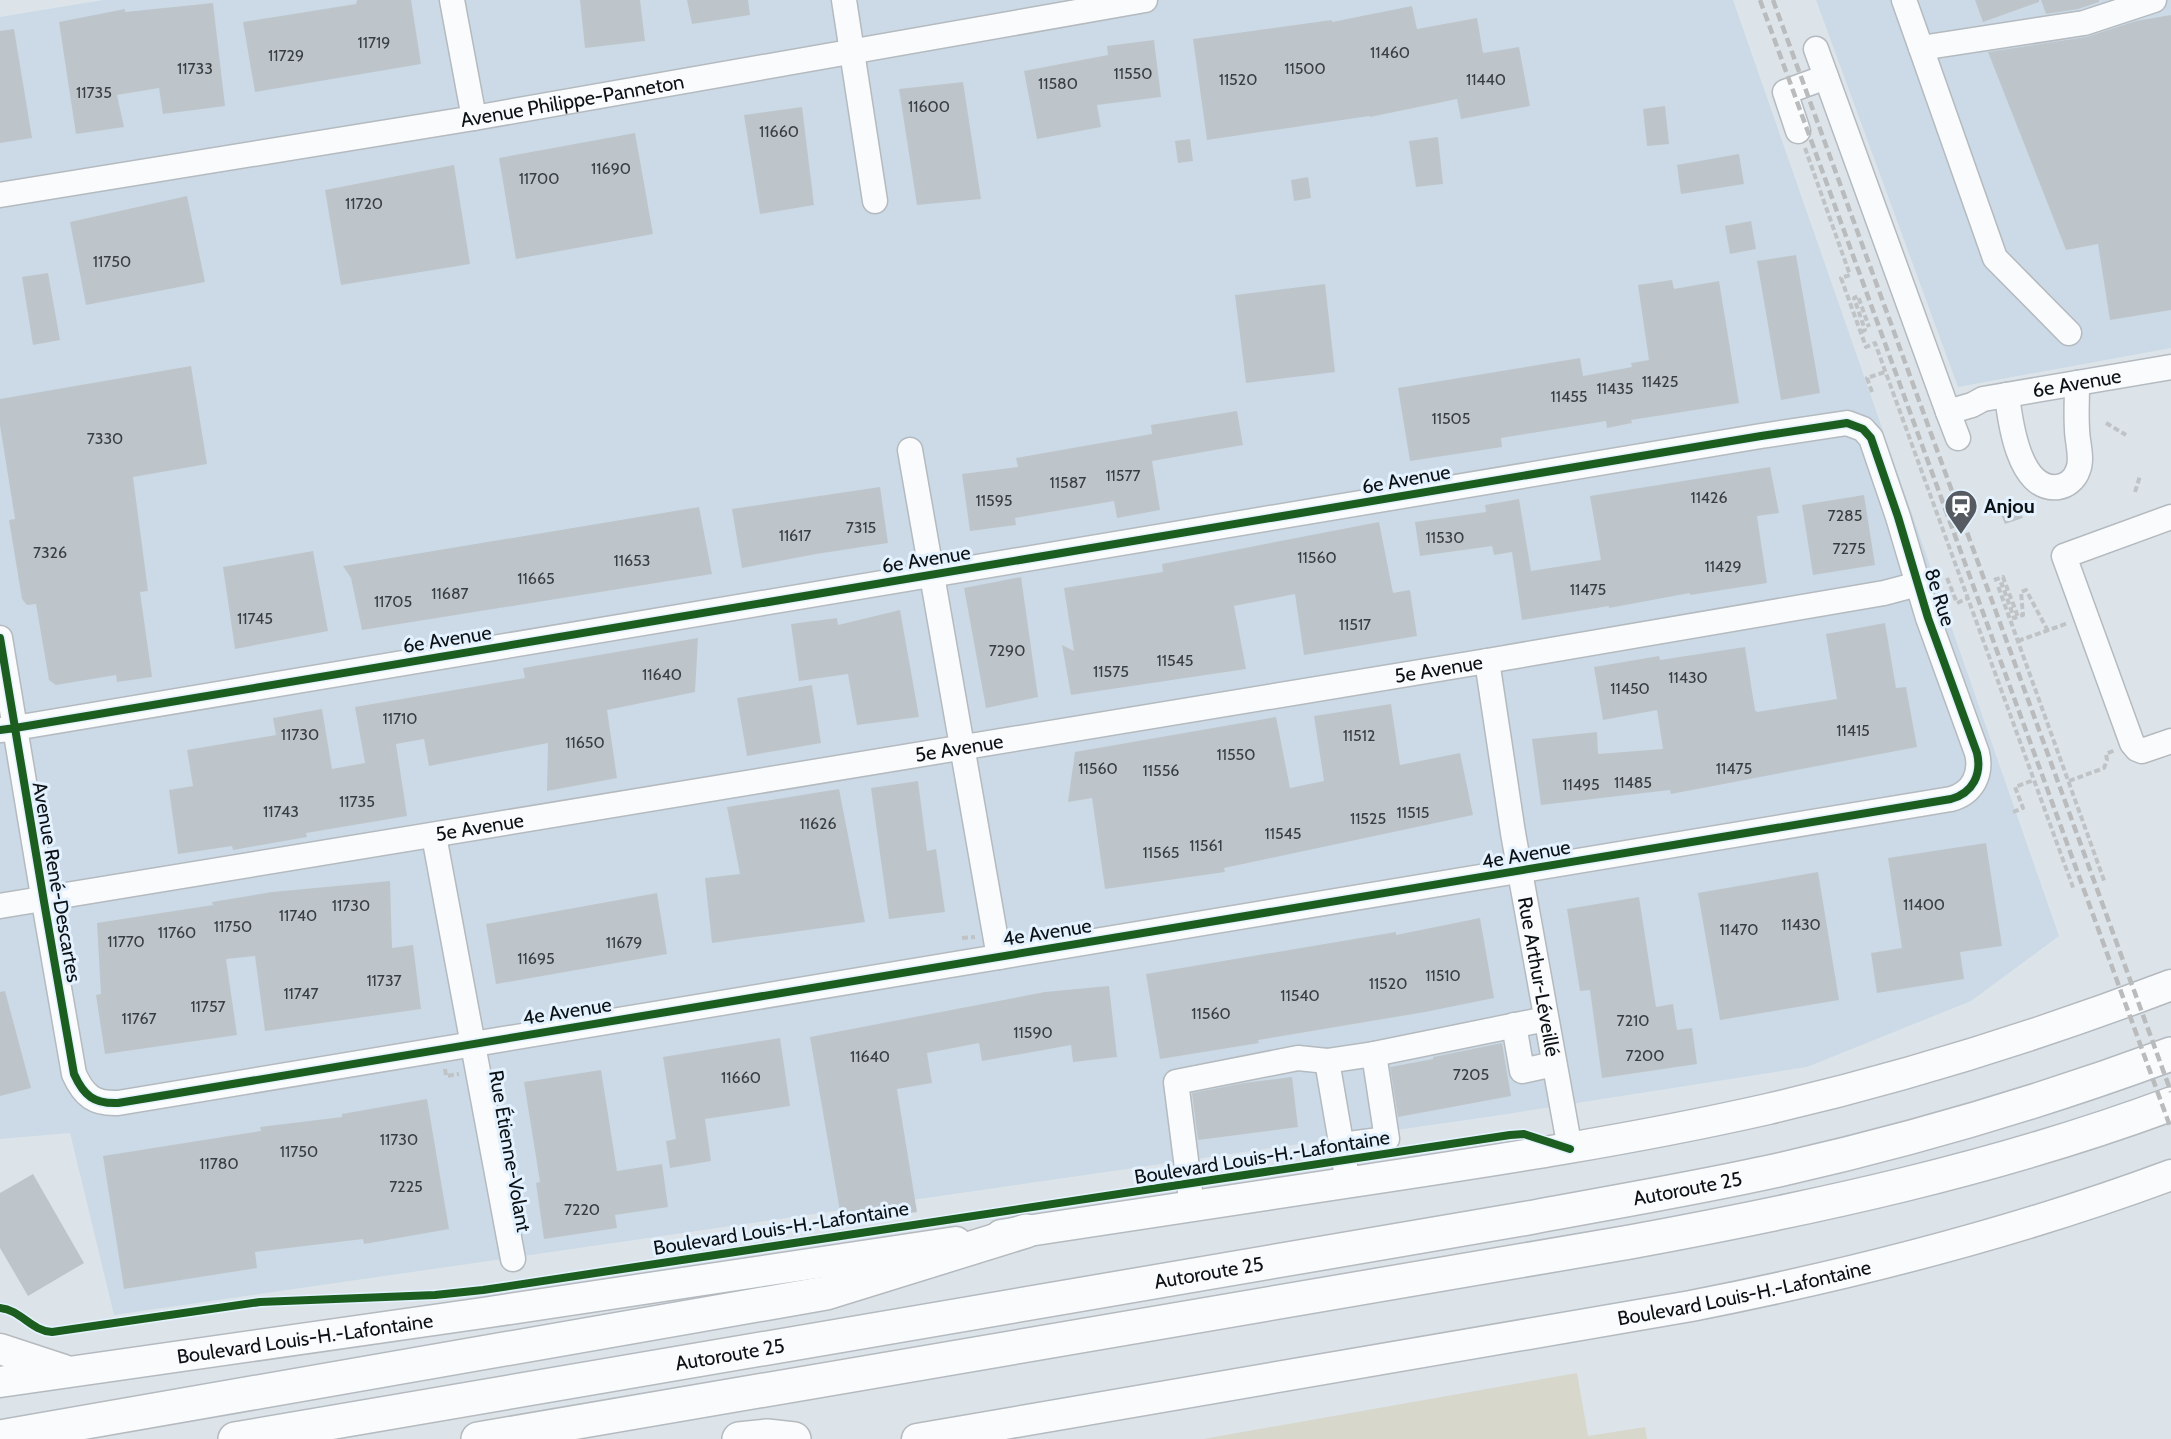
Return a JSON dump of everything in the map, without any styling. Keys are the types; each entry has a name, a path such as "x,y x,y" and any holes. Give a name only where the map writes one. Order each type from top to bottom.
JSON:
{"highway":[{"name":"Autoroute 25","path":"235,1439 1516,1220 1728,1181 1903,1140 2046,1098 2171,1054"},
{"name":"Autoroute 25","path":"477,1439 1761,1217 1863,1195 2014,1156 2115,1125 2171,1104"},
{"path":"0,1437 826,1293 1026,1231"},
{"path":"739,1439 767,1436 794,1439"}],"main road":[{"name":"Boulevard Louis-H.-Lafontaine","path":"0,1382 483,1313 1570,1149 1757,1111 1908,1073 2027,1036 2165,984"},
{"name":"Boulevard Louis-H.-Lafontaine","path":"917,1439 1769,1291 1979,1238 2084,1205 2171,1174"},
{"path":"0,1349 69,1372"}],"street":[{"path":"452,0 474,118"},
{"path":"844,0 875,201"},
{"name":"Avenue Philippe-Panneton","path":"0,195 474,118 1145,0"},
{"path":"1904,0 1995,258 2069,333"},
{"path":"1921,48 2084,23 2154,0"},
{"path":"1816,49 1958,438"},
{"path":"1798,131 1785,92 1826,77"},
{"name":"6e Avenue","path":"1948,412 1983,399 2171,367"},
{"path":"2007,395 2012,425 2030,475 2047,486 2061,487 2075,477 2079,466 2077,383"},
{"name":"6e Avenue","path":"8,729 1822,425 1847,423 1858,426"},
{"name":"8e Rue","path":"1858,426 1867,433 1873,443 1899,517 1929,584 1977,753 1979,765 1975,782"},
{"path":"910,450 999,957"},
{"path":"2171,517 2064,556 2132,743 2142,751 2171,741"},
{"name":"5e Avenue","path":"0,906 1487,662 1929,584"},
{"name":"Avenue René-Descartes","path":"0,638 8,729 74,1074 81,1089 91,1098 104,1103 118,1103"},
{"name":"Rue Arthur-Léveillé","path":"1487,662 1546,1019 1570,1149"},
{"name":"4e Avenue","path":"118,1103 1951,799 1962,795 1975,782"},
{"name":"Rue Étienne-Volant","path":"434,836 513,1259"},
{"path":"1192,1207 1176,1082 1298,1058 1327,1061 1374,1054 1546,1019"},
{"path":"1514,1025 1522,1071 1554,1064"},
{"path":"1342,1146 1387,1139 1374,1054"},
{"path":"1327,1061 1348,1183"}],"path":[{"path":"1798,131 1850,275 1841,278 1866,346 1875,343 2074,890"},
{"path":"1861,332 1865,330 1854,298 1858,297 1869,327"},
{"path":"1872,392 1867,378 1886,372"},
{"path":"2106,423 2126,435"},
{"path":"2135,492 2140,476"},
{"path":"2015,516 2023,514"},
{"path":"1994,580 2003,577 2018,617"},
{"path":"1929,584 1947,579 1957,603 1968,598"},
{"path":"2048,630 2026,590 2021,592 2023,615 2014,618 2002,584 1998,586 2105,883"},
{"path":"2018,641 2060,626"},
{"path":"2069,782 2104,768 2107,760 2106,754"},
{"path":"2013,812 2023,808 2015,787 2034,780"}],"shaded area":[{"path":"103,0 1733,0 2059,936 1971,1001 1807,1067 1494,1116 114,1315 70,1133 0,1139 0,17"},
{"path":"1816,0 2171,0 2171,348 1958,387"},
{"path":"1577,1373 1588,1436 1645,1427 1647,1439 1203,1439"}],"building":[{"path":"357,0 411,0 421,64 255,92 243,22 356,4"},
{"path":"580,0 640,0 645,41 585,48"},
{"path":"687,0 748,0 750,15 692,24"},
{"path":"1975,0 2039,0 2039,2 1983,22"},
{"path":"2041,0 2099,0 2099,2 2078,9 2046,14"},
{"path":"213,3 225,106 163,114 159,88 117,95 124,127 76,134 59,22 125,9 125,12"},
{"path":"1412,6 1417,29 1477,18 1483,53 1519,47 1530,106 1461,119 1457,99 1370,117 1207,140 1193,39 1332,20 1332,22"},
{"path":"2171,15 2171,310 2110,320 2098,244 2066,250 1988,52 2086,37 2136,21"},
{"path":"14,29 32,138 0,143 0,31"},
{"path":"1154,40 1161,97 1097,105 1101,127 1037,139 1024,71 1108,55 1107,46"},
{"path":"963,82 981,199 917,205 899,89"},
{"path":"1665,106 1669,144 1647,146 1643,109"},
{"path":"802,107 814,205 760,214 744,115"},
{"path":"635,133 653,234 516,259 499,158"},
{"path":"1438,137 1443,184 1416,187 1409,141"},
{"path":"1190,139 1193,161 1178,163 1175,141"},
{"path":"1739,154 1744,184 1681,194 1677,165"},
{"path":"454,165 470,264 341,285 325,190"},
{"path":"1308,177 1311,198 1294,201 1291,180"},
{"path":"187,196 205,282 86,305 70,222"},
{"path":"1751,221 1756,249 1730,254 1725,226"},
{"path":"1796,255 1820,393 1781,400 1757,261"},
{"path":"48,273 60,340 33,345 22,277"},
{"path":"1672,280 1674,289 1719,281 1739,403 1631,420 1632,423 1607,428 1606,421 1501,438 1502,447 1410,461 1398,388 1580,358 1583,376 1632,367 1631,363 1649,360 1638,285"},
{"path":"1325,284 1335,372 1246,383 1235,295"},
{"path":"191,366 207,464 133,477 148,591 140,592 152,677 117,682 116,675 56,685 49,680 36,604 27,605 22,599 9,520 15,519 0,425 0,399"},
{"path":"1237,411 1243,445 1152,461 1160,510 1117,518 1114,501 1015,518 1016,525 970,531 962,474 1018,467 1016,458 1152,434 1151,425"},
{"path":"1770,467 1779,513 1757,516 1767,583 1522,620 1512,552 1494,555 1492,546 1420,556 1415,522 1486,512 1485,505 1519,499 1531,571 1601,560 1590,496"},
{"path":"880,487 888,543 742,568 732,509"},
{"path":"1864,495 1875,565 1813,575 1802,505"},
{"path":"2016,501 2023,518 2005,524 1998,508"},
{"path":"699,507 712,574 362,630 351,578 343,566"},
{"path":"1379,522 1393,593 1410,590 1417,636 1304,655 1295,594 1234,606 1246,669 1071,695 1062,645 1074,651 1064,588 1163,572 1162,564"},
{"path":"313,551 328,631 235,649 223,567"},
{"path":"1021,577 1038,697 986,708 964,588"},
{"path":"900,610 919,717 857,725 848,674 799,681 791,624 837,618 838,625"},
{"path":"1885,623 1896,688 1906,687 1917,747 1671,794 1670,790 1541,805 1532,739 1597,732 1598,754 1663,749 1657,710 1603,720 1594,667 1659,656 1660,660 1745,647 1757,712 1837,699 1826,634"},
{"path":"698,638 695,692 607,710 617,778 547,791 548,743 429,766 424,739 396,744 407,816 306,833 307,837 233,850 232,846 178,854 169,790 193,786 187,750 276,735 273,718 322,709 332,769 365,763 355,707 525,678 523,668"},
{"path":"812,685 821,743 747,756 737,698"},
{"path":"1391,704 1400,765 1460,753 1473,815 1224,868 1225,872 1105,889 1092,798 1068,802 1075,752 1276,717 1290,788 1324,781 1314,716"},
{"path":"918,781 927,851 936,849 945,912 889,919 871,788"},
{"path":"839,789 865,922 712,943 705,878 740,874 727,807"},
{"path":"1986,843 2002,946 1960,952 1964,979 1877,993 1871,953 1902,948 1888,858"},
{"path":"1818,872 1839,1000 1720,1020 1698,893"},
{"path":"390,881 392,948 413,945 421,1009 265,1031 255,956 226,959 237,1035 105,1054 96,995 101,994 97,923 213,905 212,902 272,892"},
{"path":"657,893 667,954 496,984 486,924"},
{"path":"1639,897 1656,1007 1673,1004 1677,1030 1692,1028 1697,1064 1602,1078 1590,990 1580,991 1567,909"},
{"path":"1480,918 1494,998 1258,1040 1259,1043 1160,1059 1146,974 1396,932 1396,935"},
{"path":"1109,986 1117,1057 1073,1062 1071,1045 982,1061 979,1043 927,1053 932,1083 897,1089 917,1212 842,1223 810,1037 1045,992"},
{"path":"5,991 31,1088 0,1096 0,992"},
{"path":"780,1038 790,1106 705,1119 711,1161 670,1168 666,1141 676,1139 663,1057"},
{"path":"1502,1043 1511,1096 1398,1117 1390,1067"},
{"path":"601,1070 617,1171 662,1164 668,1207 615,1215 617,1228 544,1239 536,1183 540,1182 524,1082"},
{"path":"1292,1077 1298,1127 1198,1140 1192,1093"},
{"path":"427,1099 449,1229 364,1244 363,1239 255,1252 257,1268 124,1289 103,1156 261,1131 260,1127 342,1117 342,1114"},
{"path":"33,1174 84,1263 28,1296 0,1248 0,1193"}],"railway":[{"path":"1760,0 2171,1129"},
{"path":"1773,0 2171,1092"}],"cycle path":[{"path":"0,638 9,692 18,747 27,801 45,911 74,1074 86,1093 96,1100 110,1103 1951,799 1970,787 1978,768 1977,753 1928,618 1898,517 1871,438 1863,429 1847,423 1761,436 15,728 0,730"},
{"path":"0,1308 14,1312 38,1328 52,1332 260,1302 435,1295 483,1290 1510,1135 1524,1134 1570,1149"}],"place":[{"name":"Anjou","path":"1961,535"}]}
